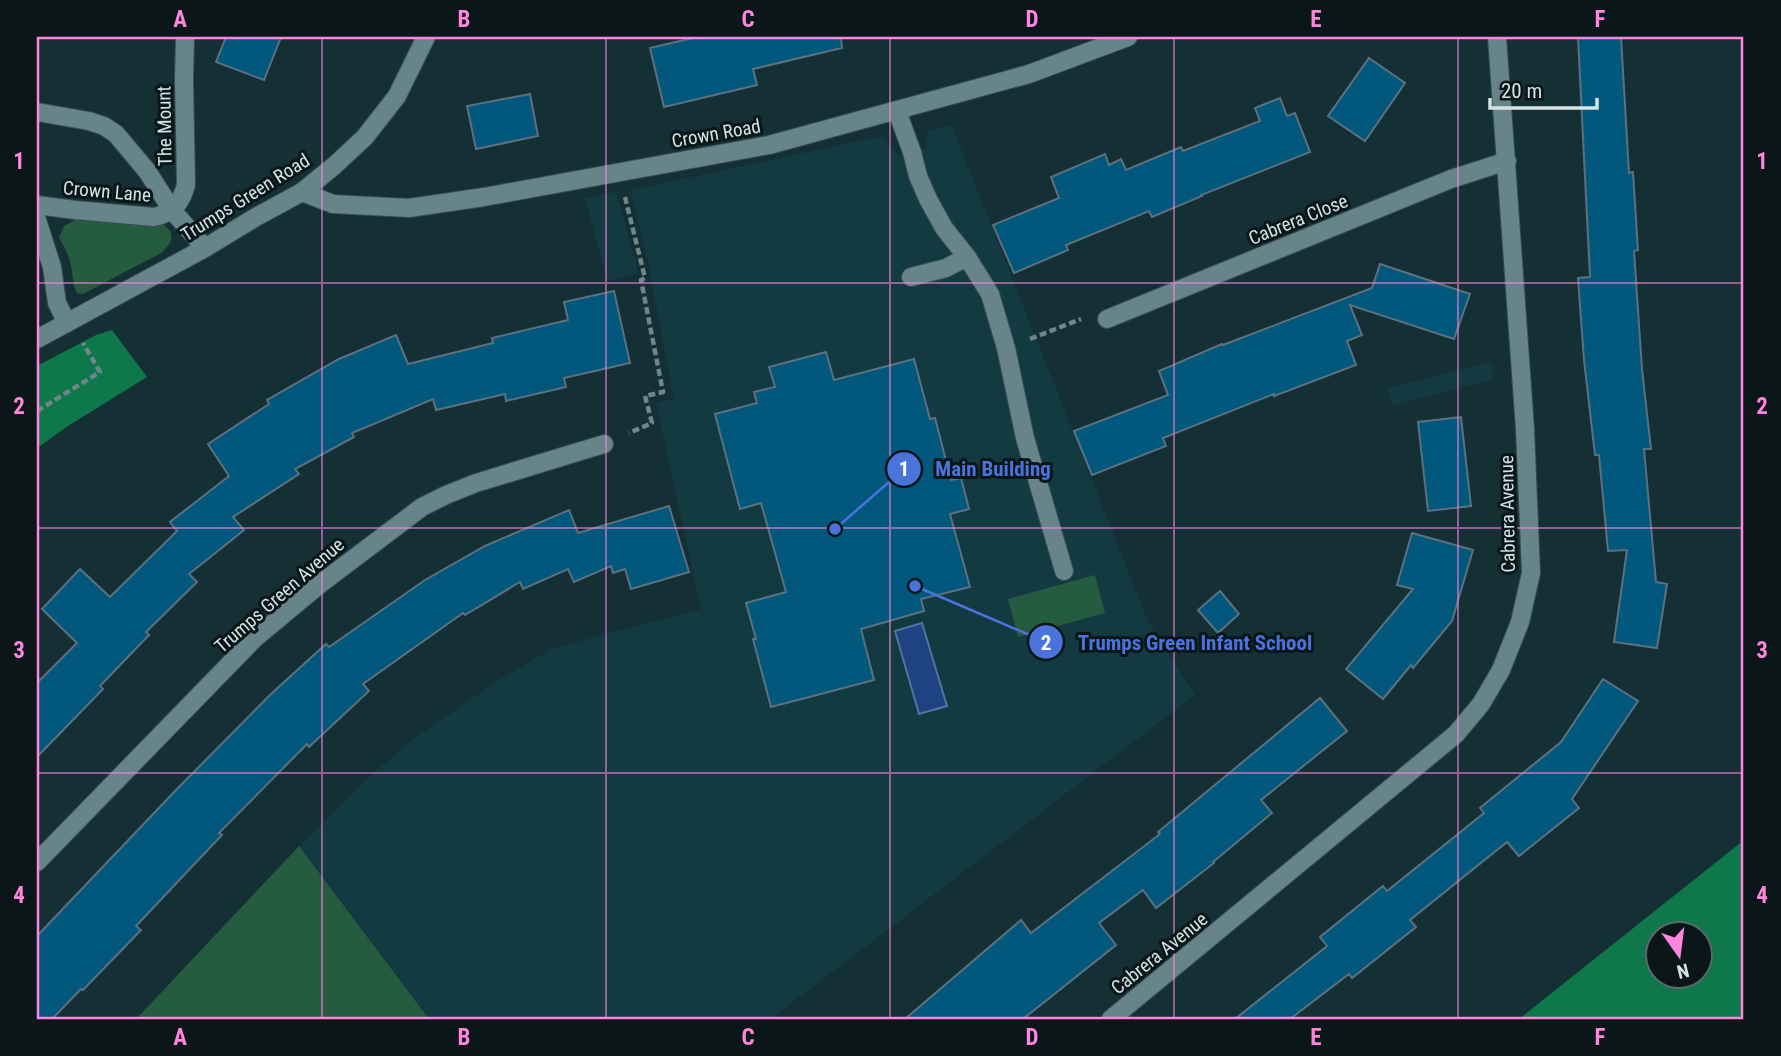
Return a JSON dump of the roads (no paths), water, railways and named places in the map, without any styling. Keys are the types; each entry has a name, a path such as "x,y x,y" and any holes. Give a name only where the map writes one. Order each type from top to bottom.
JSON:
{"street":[{"name":"The Mount","path":"172,210 182,199 186,185 185,37"},
{"name":"Trumps Green Road","path":"37,339 302,192 365,137 397,96 426,37"},
{"name":"Crown Road","path":"302,192 333,204 408,208 484,197 769,145 1029,74 1128,37"},
{"name":"Cabrera Avenue","path":"1111,1019 1456,734 1481,704 1501,670 1520,622 1531,573 1525,429 1497,37"},
{"path":"897,111 928,199 944,228 967,257 990,294 1006,348 1025,438 1063,571"},
{"path":"37,112 89,121 116,134 147,171 172,210 205,248"},
{"name":"Cabrera Close","path":"1107,319 1451,179 1507,160"},
{"name":"Crown Lane","path":"37,205 154,217 172,210"},
{"path":"37,220 52,267 57,303 68,322"},
{"path":"911,277 946,268 967,257"},
{"name":"Trumps Green Avenue","path":"37,862 256,638 320,584 422,507 475,483 604,444"}],"water":[{"path":"922,623 947,706 919,714 895,631"}],"place":[{"name":"Main Building","path":"835,529"},
{"name":"Trumps Green Infant School","path":"915,586"}]}
